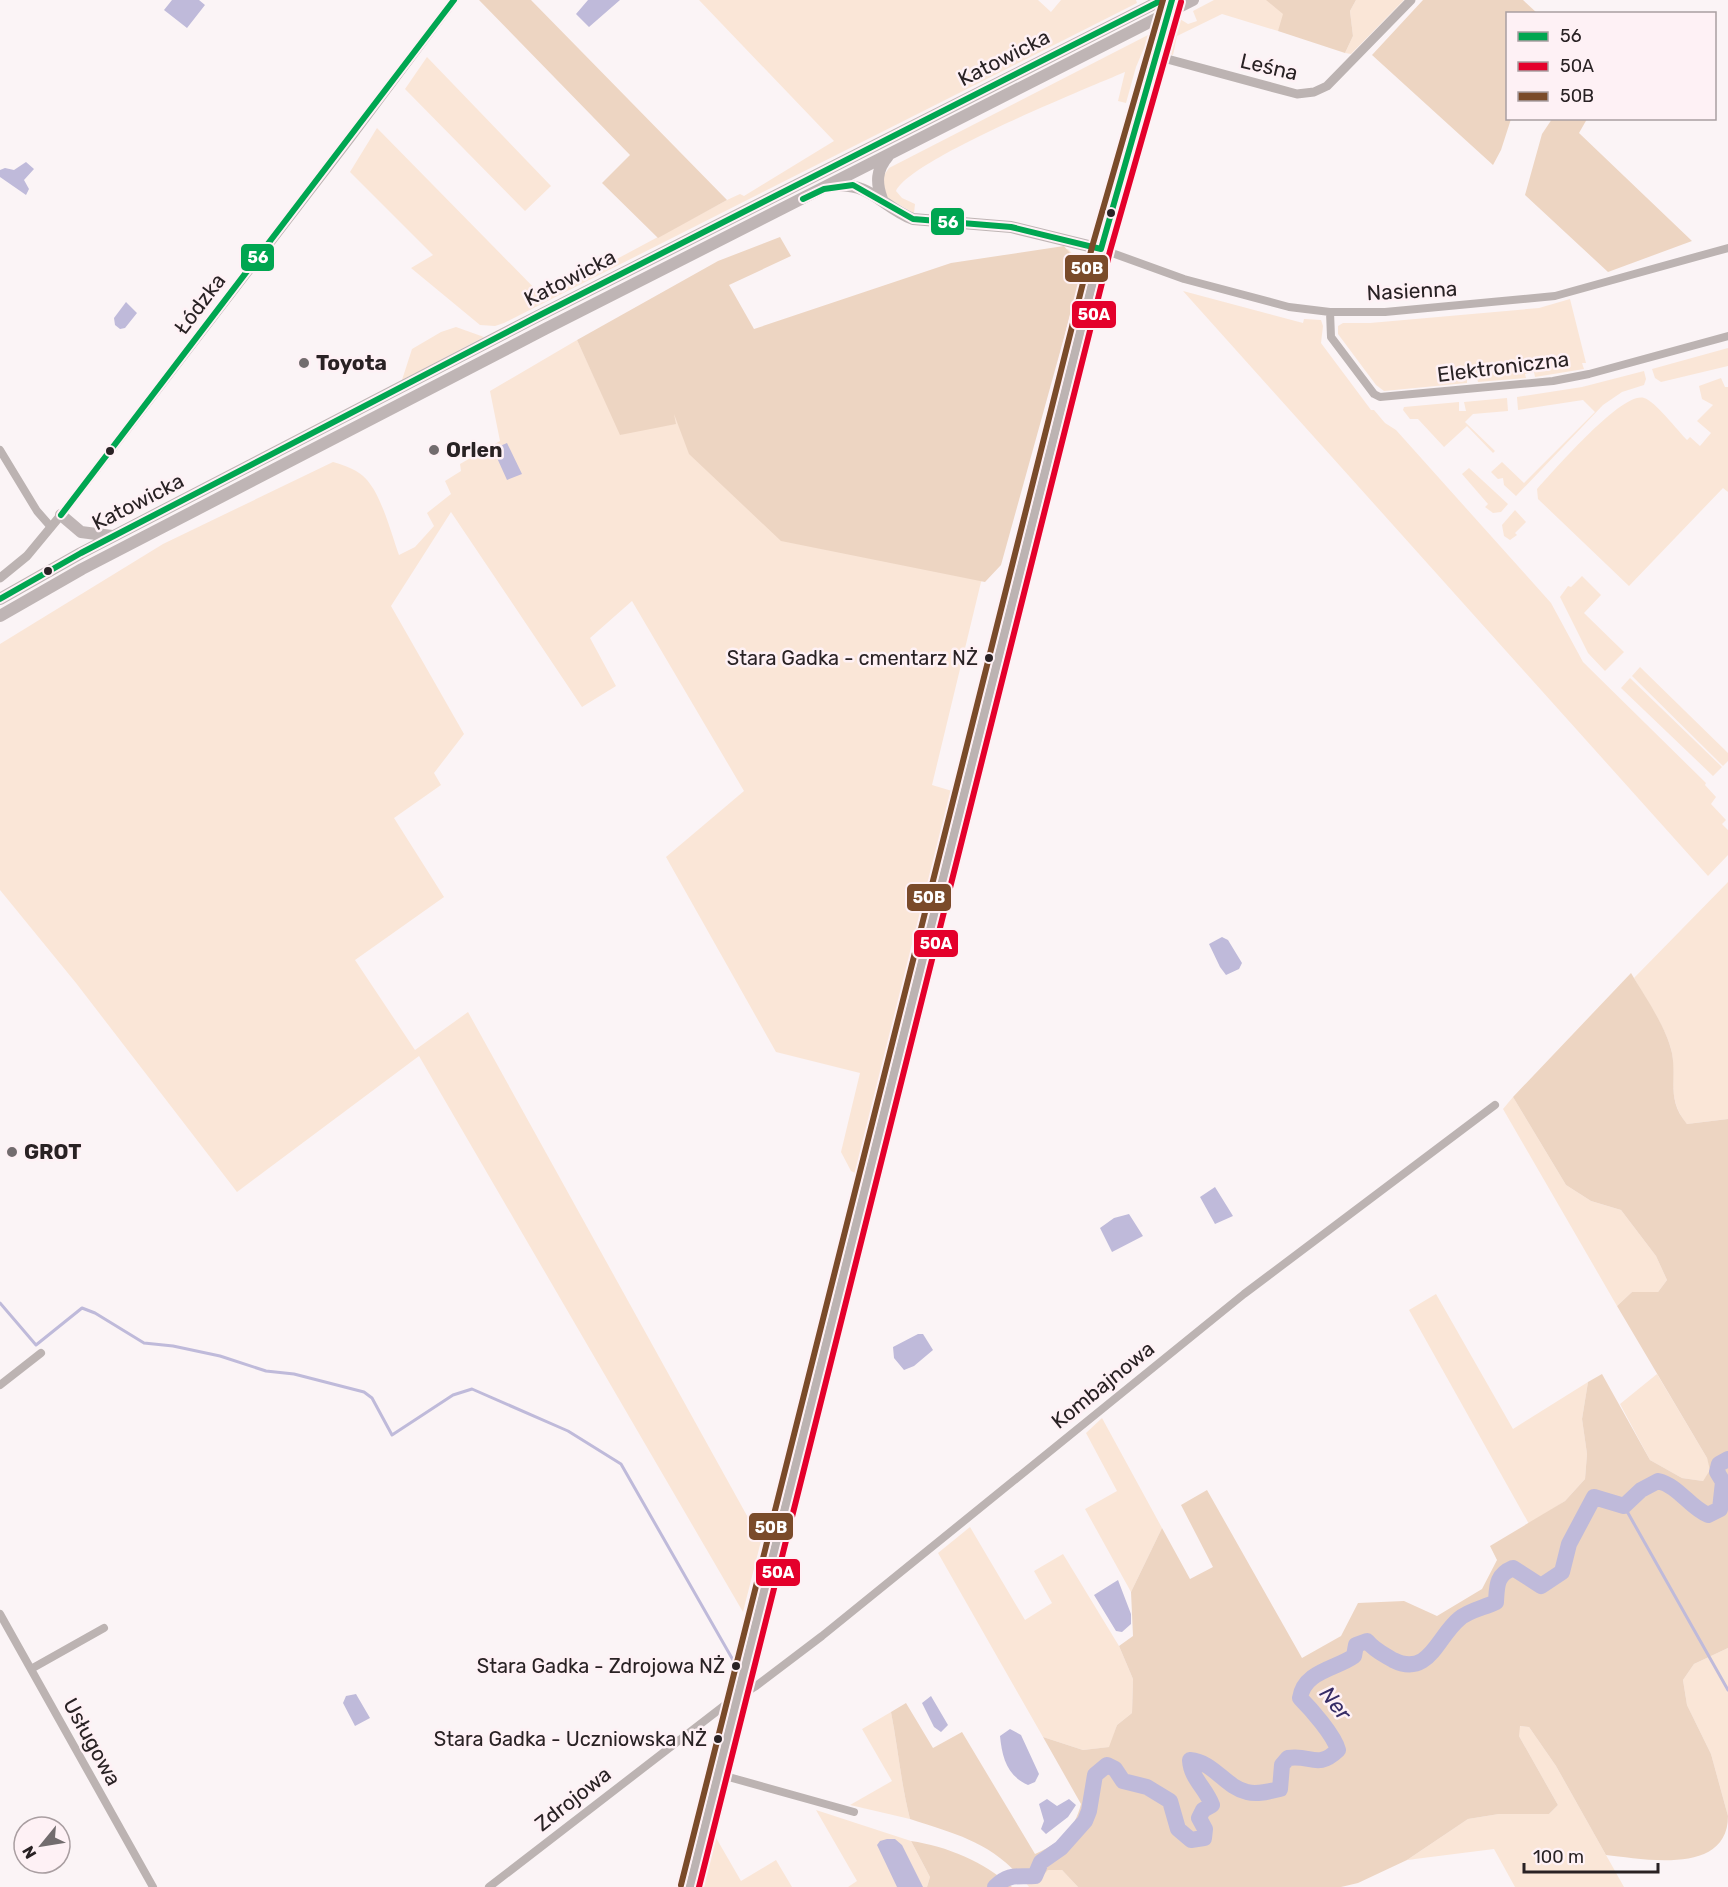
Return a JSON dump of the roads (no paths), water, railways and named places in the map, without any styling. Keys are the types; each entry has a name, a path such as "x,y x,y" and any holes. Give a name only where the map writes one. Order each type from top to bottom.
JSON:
{"main road":[{"name":"Katowicka","path":"0,599 113,537 550,310 1162,0"},
{"name":"Katowicka","path":"0,616 82,569 826,186 1194,0"},
{"path":"882,199 877,185 878,174 890,154"},
{"path":"826,186 856,185 882,199 900,214 913,219 1011,226 1101,249"},
{"path":"61,515 81,532 113,537"}],"street":[{"name":"Łódzka","path":"0,578 27,555 61,515 351,139 454,0"},
{"path":"690,1887 1101,249 1172,0"},
{"name":"Leśna","path":"1156,57 1297,94 1314,92 1327,86 1410,0"},
{"name":"Nasienna","path":"1101,249 1184,279 1263,302 1330,312 1385,312 1555,296 1728,248"},
{"name":"Elektroniczna","path":"1330,312 1331,337 1374,394 1387,398 1525,385 1571,378 1728,336"},
{"path":"0,450 37,511 51,526"},
{"name":"Kombajnowa","path":"737,1698 822,1636 1244,1294 1495,1105"},
{"path":"0,1384 41,1353"},
{"name":"Usługowa","path":"0,1614 153,1887"},
{"path":"31,1669 104,1628"},
{"name":"Zdrojowa","path":"489,1887 724,1705 737,1698"},
{"path":"718,1774 854,1812"}],"waterway":[{"path":"0,1303 36,1345 82,1308 95,1313 144,1343 173,1346 220,1356 266,1371 294,1374 364,1392 372,1398 392,1435 453,1395 472,1389 568,1431 621,1464 733,1660"},
{"name":"Ner","path":"995,1887 1009,1878 1035,1876 1041,1862 1061,1848 1085,1821 1095,1775 1107,1765 1115,1769 1123,1781 1147,1787 1170,1801 1178,1829 1191,1840 1204,1838 1205,1829 1199,1818 1203,1810 1212,1805 1193,1773 1190,1760 1206,1765 1232,1785 1247,1792 1260,1793 1280,1789 1282,1765 1288,1758 1319,1760 1331,1756 1338,1750 1327,1730 1300,1698 1303,1689 1314,1676 1354,1656 1356,1645 1367,1641 1382,1654 1405,1664 1415,1664 1424,1660 1459,1619 1472,1611 1496,1602 1500,1578 1507,1571 1513,1568 1541,1586 1562,1572 1569,1544 1594,1497 1624,1506 1641,1490 1658,1481 1672,1487 1708,1515 1720,1509 1723,1482 1717,1472 1719,1464 1728,1459"},
{"path":"1624,1506 1728,1690"}],"place":[{"name":"Toyota","path":"304,363"},
{"name":"Orlen","path":"434,450"},
{"name":"Stara Gadka - cmentarz NŻ","path":"989,658"},
{"name":"GROT","path":"12,1152"},
{"name":"Stara Gadka - Zdrojowa NŻ","path":"736,1666"},
{"name":"Stara Gadka - Uczniowska NŻ","path":"718,1739"}]}
